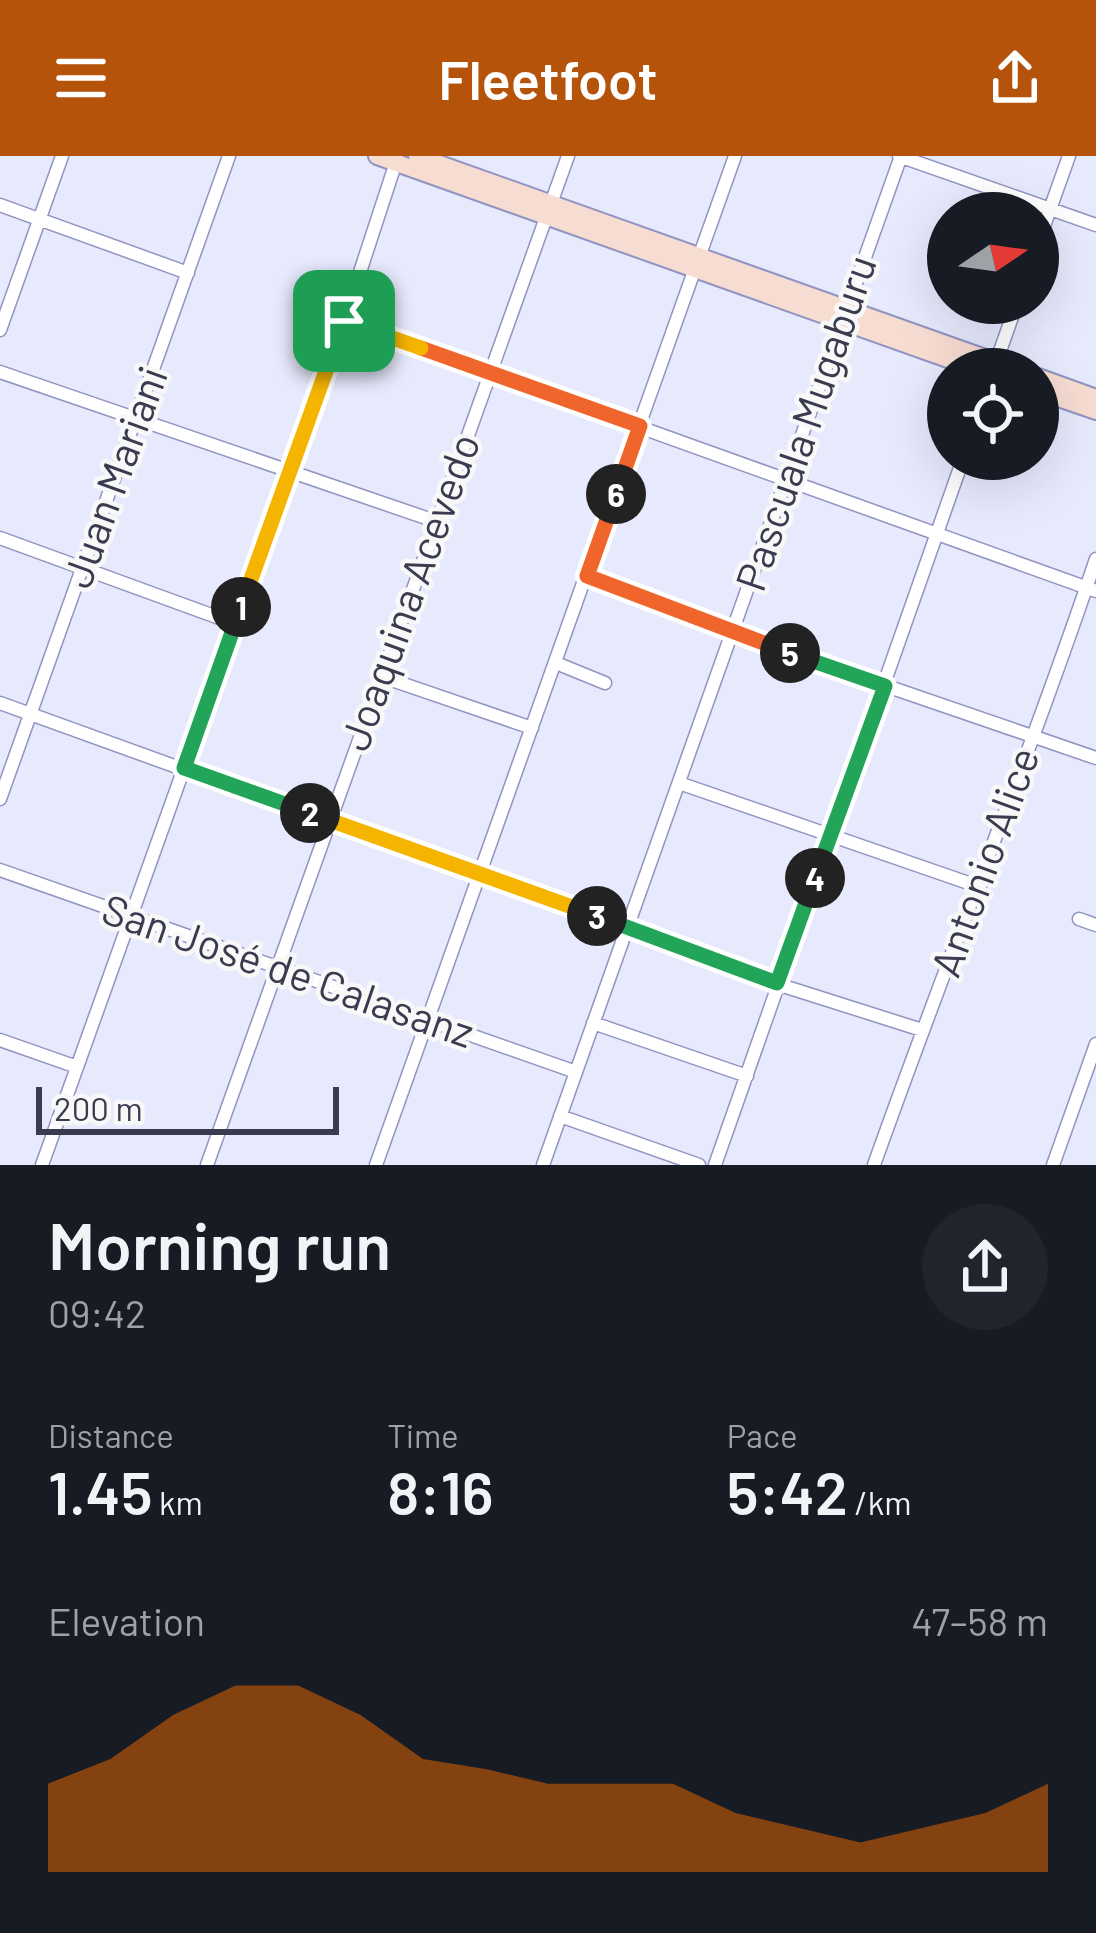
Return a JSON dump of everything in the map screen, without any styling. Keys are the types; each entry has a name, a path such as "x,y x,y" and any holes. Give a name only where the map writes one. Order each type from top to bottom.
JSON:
{"main road":[{"path":"417,156 548,210"},
{"path":"390,158 944,348"},
{"path":"844,315 927,349"},
{"path":"1059,385 1096,398"},
{"path":"1059,399 1096,412"}],"street":[{"path":"0,330 62,156"},
{"name":"Juan Mariani","path":"0,799 229,156"},
{"name":"Joaquina Acevedo","path":"207,1165 568,156"},
{"path":"376,1165 735,156"},
{"path":"900,156 1005,192"},
{"name":"Pascuala Mugaburu","path":"543,1165 900,156"},
{"path":"1057,192 1069,156"},
{"path":"42,1165 344,321 390,158"},
{"path":"0,205 188,273"},
{"path":"1059,211 1096,225"},
{"path":"344,321 1091,590"},
{"path":"0,372 435,521"},
{"path":"715,1165 956,480"},
{"path":"0,538 236,624"},
{"name":"Antonio Alice","path":"874,1165 980,887 1031,736 1091,590 1096,559"},
{"path":"587,576 732,633 1096,758"},
{"path":"556,663 605,682"},
{"path":"380,676 532,728"},
{"path":"0,703 777,983 922,1030"},
{"path":"679,783 980,887"},
{"name":"San José de Calasanz","path":"0,870 576,1072"},
{"path":"1079,919 1096,925"},
{"path":"593,1023 747,1076"},
{"path":"0,1040 77,1067"},
{"path":"1053,1165 1096,1044"},
{"path":"560,1116 700,1165"}],"route":[{"path":"344,321 640,426 587,576 885,686 777,983 184,768 344,321"}]}
